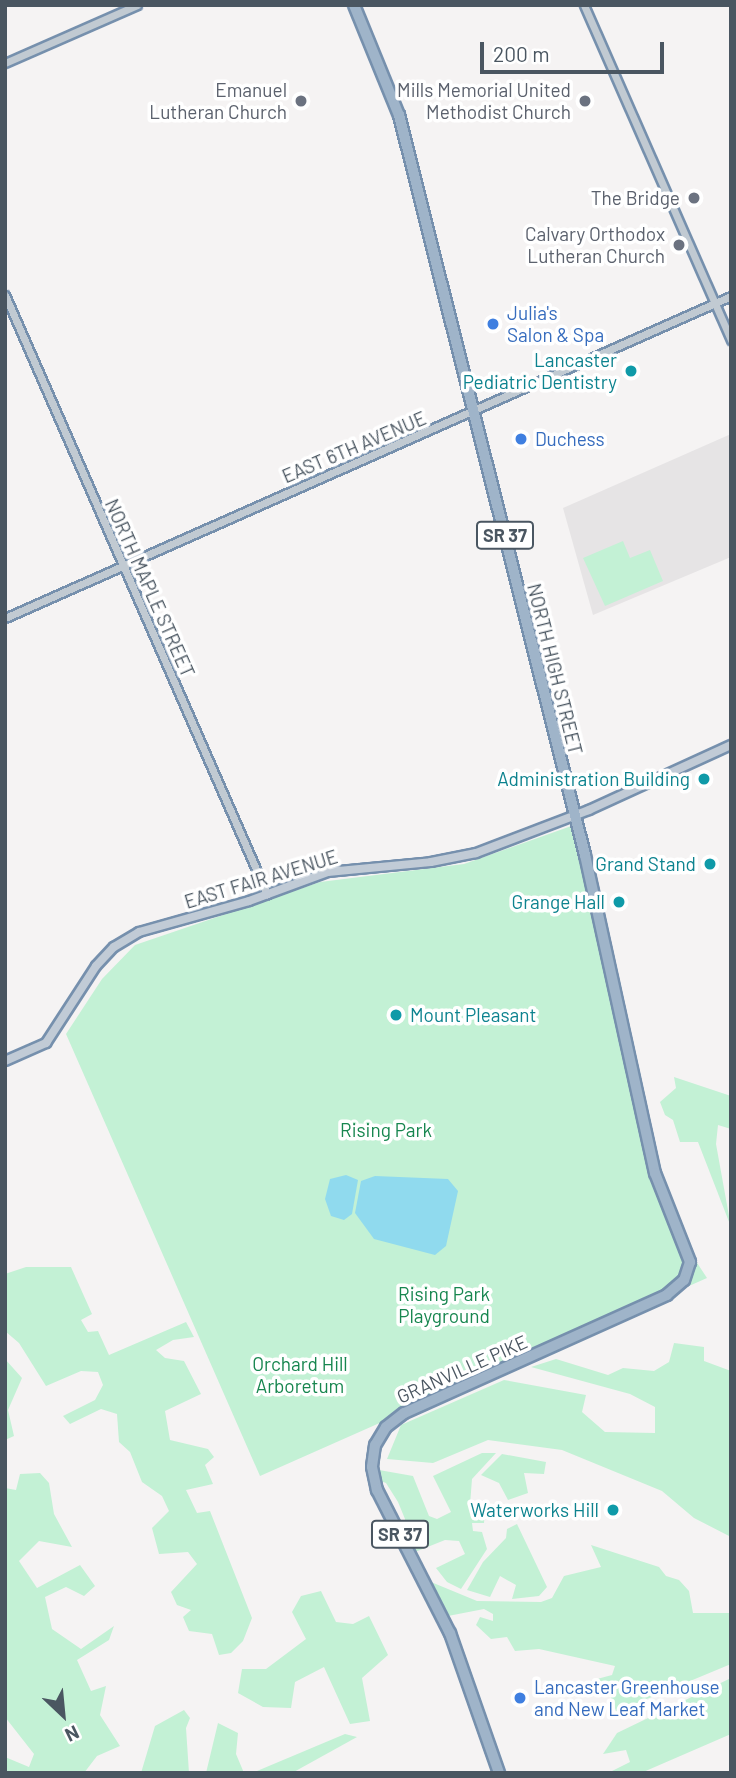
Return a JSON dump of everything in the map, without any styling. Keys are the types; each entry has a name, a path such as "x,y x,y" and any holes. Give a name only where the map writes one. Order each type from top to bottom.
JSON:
{"highway":[{"name":"NORTH HIGH STREET","path":"354,5 394,98 575,816 657,1182 690,1262"},
{"name":"GRANVILLE PIKE","path":"499,1773 450,1633 377,1490 372,1467 374,1445 382,1431 404,1413 667,1295 684,1280 690,1262"}],"main road":[{"name":"EAST FAIR AVENUE","path":"5,1061 46,1043 88,976 122,941 328,872 463,856 575,816 731,745"}],"street":[{"path":"5,63 137,5"},
{"path":"583,5 731,340"},
{"name":"NORTH MAPLE STREET","path":"5,295 267,894"},
{"name":"EAST 6TH AVENUE","path":"5,618 731,296"}],"shaded area":[{"path":"731,434 731,557 593,615 563,508"}],"green space":[{"path":"623,541 630,558 650,550 663,581 605,606 583,558"},
{"name":"Rising Park","path":"577,824 655,1173 684,1243 707,1278 260,1476 66,1034 102,979 135,945 320,882 464,864"},
{"path":"674,1077 731,1096 731,1129 718,1125 716,1144 731,1227 698,1142 680,1142 673,1120 665,1115 660,1102 676,1088"},
{"path":"26,1267 71,1267 92,1314 81,1320 88,1332 98,1331 109,1355 186,1322 194,1337 173,1340 156,1350 165,1358 184,1361 201,1394 165,1411 170,1440 208,1449 214,1457 205,1465 213,1484 186,1490 197,1513 210,1511 252,1618 243,1641 231,1653 219,1655 212,1634 189,1631 183,1617 191,1610 177,1605 171,1592 197,1564 188,1552 159,1554 152,1528 169,1511 162,1496 142,1482 130,1452 119,1442 117,1414 101,1409 70,1424 63,1416 95,1400 103,1385 98,1372 81,1371 46,1386 19,1343 5,1331 5,1274"},
{"path":"674,1343 704,1347 704,1361 731,1371 731,1537 694,1518 662,1491 562,1450 488,1440 433,1463 387,1459 401,1425 504,1380 586,1395 582,1412 605,1432 655,1433 655,1407 630,1394 531,1367 556,1359 608,1375 623,1368 654,1371 669,1362"},
{"path":"5,1359 22,1378 8,1410 14,1436 5,1440"},
{"path":"482,1453 496,1453 472,1479 470,1505 485,1510 484,1523 472,1523 473,1531 482,1532 487,1549 461,1589 447,1582 436,1568 465,1554 459,1541 445,1540 415,1552 404,1531 405,1519 398,1502 386,1483 378,1480 379,1470 413,1476 429,1516 437,1519 451,1512 433,1476"},
{"path":"502,1454 546,1462 544,1474 524,1473 528,1493 508,1500 499,1483 481,1475"},
{"path":"40,1473 49,1483 54,1514 72,1547 39,1541 19,1561 37,1588 80,1565 95,1586 84,1596 66,1587 45,1597 52,1629 81,1649 114,1626 109,1640 77,1660 91,1691 106,1686 100,1715 120,1746 97,1756 84,1773 5,1773 5,1757 29,1767 34,1754 5,1717 5,1488 16,1490 20,1474"},
{"path":"517,1524 547,1587 539,1596 512,1599 516,1585 500,1576 490,1597 467,1590 483,1562 506,1538 507,1529"},
{"path":"591,1545 659,1567 666,1576 679,1580 689,1591 693,1613 731,1613 731,1664 642,1701 618,1716 610,1695 602,1695 597,1679 612,1675 615,1666 539,1649 515,1651 507,1637 491,1639 476,1625 480,1617 493,1621 493,1614 484,1609 448,1616 431,1582 477,1601 541,1602 552,1598 564,1576 601,1567"},
{"path":"321,1591 336,1622 353,1624 369,1616 388,1655 362,1678 370,1721 350,1724 324,1667 295,1682 291,1708 263,1707 238,1693 242,1669 266,1669 306,1639 292,1612 301,1596"},
{"path":"731,1678 731,1734 641,1773 608,1773 630,1762 626,1750 603,1754 617,1733"},
{"path":"184,1710 190,1718 186,1728 189,1773 141,1773 155,1726"},
{"path":"218,1723 238,1733 236,1754 244,1773 206,1773"},
{"path":"345,1734 357,1737 292,1773 252,1773"}],"water":[{"path":"346,1175 358,1180 352,1214 344,1220 331,1216 325,1199 330,1179"},
{"path":"375,1176 448,1179 458,1191 446,1246 435,1255 374,1239 355,1213 361,1181"}],"place":[{"name":"Emanuel Lutheran Church","path":"301,101"},
{"name":"Mills Memorial United Methodist Church","path":"585,101"},
{"name":"The Bridge","path":"694,198"},
{"name":"Calvary Orthodox Lutheran Church","path":"679,245"},
{"name":"Julia's Salon & Spa","path":"493,324"},
{"name":"Lancaster Pediatric Dentistry","path":"631,371"},
{"name":"Duchess","path":"521,439"},
{"name":"Administration Building","path":"704,779"},
{"name":"Grand Stand","path":"710,864"},
{"name":"Grange Hall","path":"619,902"},
{"name":"Mount Pleasant","path":"396,1015"},
{"name":"Waterworks Hill","path":"613,1510"},
{"name":"Lancaster Greenhouse and New Leaf Market","path":"520,1698"}],"park label":[{"name":"Rising Park Playground","path":"444,1305"},
{"name":"Orchard Hill Arboretum","path":"300,1375"}]}
